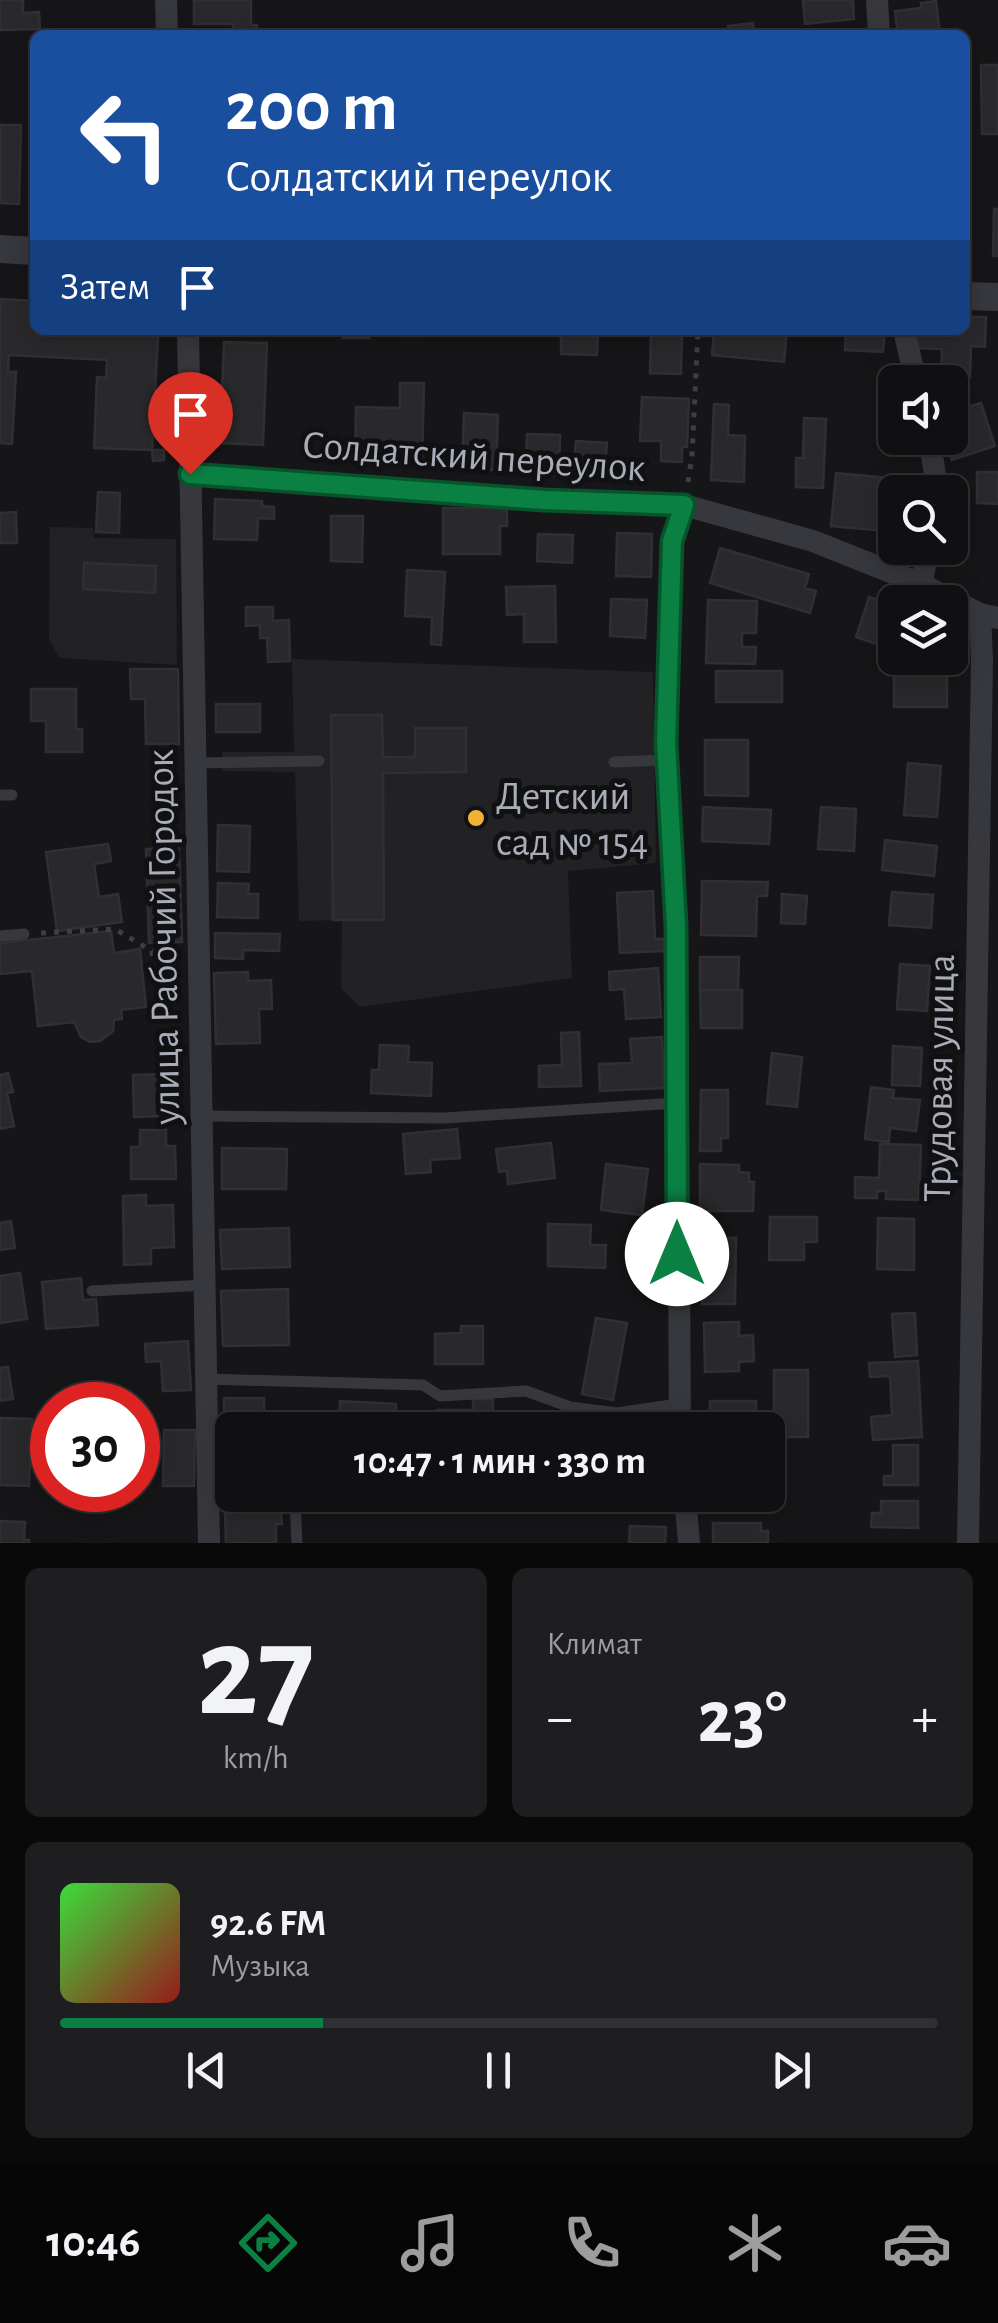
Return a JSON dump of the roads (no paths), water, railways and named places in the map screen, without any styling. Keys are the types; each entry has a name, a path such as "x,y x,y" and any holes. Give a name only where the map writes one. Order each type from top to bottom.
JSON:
{"street":[{"path":"166,0 166,30"},
{"path":"876,0 879,30"},
{"path":"0,249 30,251"},
{"path":"970,296 998,297"},
{"name":"улица Рабочий Городок","path":"188,335 209,1543"},
{"path":"905,335 912,365"},
{"name":"Солдатский переулок","path":"190,474 544,500 684,505 813,541 989,616"},
{"path":"679,1412 676,926 667,760 672,541 684,505"},
{"path":"921,584 925,565"},
{"name":"Трудовая улица","path":"968,1543 982,700 989,616"},
{"path":"686,1512 688,1543"}],"lane":[{"path":"614,762 667,760"},
{"path":"196,763 319,761"},
{"path":"0,936 24,934"},
{"path":"203,1116 445,1118 676,1103"},
{"path":"92,1291 205,1285"},
{"path":"206,1379 423,1385 440,1396 526,1391 570,1407 617,1413 678,1404"},
{"path":"208,1505 296,1502 297,1543"}],"place":[{"name":"Детский сад № 154","path":"476,818"}]}
